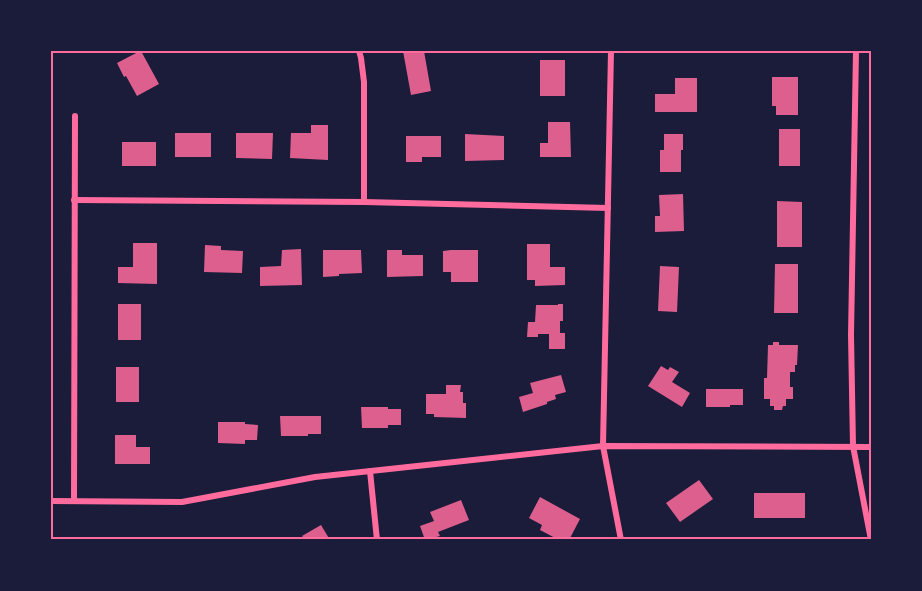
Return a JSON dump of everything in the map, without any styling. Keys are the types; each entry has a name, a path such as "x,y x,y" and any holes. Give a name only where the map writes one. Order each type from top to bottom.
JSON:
{"street":[{"path":"359,51 364,82 364,202"},
{"path":"611,51 603,446 621,540"},
{"path":"856,51 851,336 853,446 871,540"},
{"path":"74,501 75,116"},
{"path":"74,200 364,202 608,208"},
{"path":"51,501 182,502 295,480 603,446 871,447"},
{"path":"370,471 377,540"}],"building":[{"path":"141,51 159,84 137,96 117,63"},
{"path":"403,51 424,51 431,91 411,95"},
{"path":"540,60 565,60 565,96 540,96"},
{"path":"772,77 798,77 798,115 776,115 776,106 772,106"},
{"path":"675,78 697,78 697,112 655,112 655,94 675,94"},
{"path":"548,122 570,122 571,157 540,157 540,143 548,143"},
{"path":"311,125 328,125 328,160 290,158 291,133 311,133"},
{"path":"779,129 800,129 800,166 779,166"},
{"path":"175,133 211,133 211,157 175,157"},
{"path":"236,133 273,133 272,159 236,158"},
{"path":"465,134 504,136 504,160 465,161"},
{"path":"664,134 683,134 681,172 660,172 660,150 664,150"},
{"path":"406,136 441,136 441,157 422,157 422,162 406,162"},
{"path":"122,142 156,142 156,166 122,166"},
{"path":"683,194 684,231 655,232 655,216 660,216 659,195"},
{"path":"777,201 802,202 802,247 777,247"},
{"path":"133,243 157,243 157,284 118,283 118,267 133,267"},
{"path":"527,244 550,244 550,267 565,267 565,285 535,286 535,280 527,280"},
{"path":"205,245 221,246 221,250 243,251 242,273 204,272"},
{"path":"301,249 302,285 260,286 260,267 281,266 282,250"},
{"path":"323,250 361,250 362,273 323,277"},
{"path":"387,250 402,250 402,255 423,255 423,276 387,277"},
{"path":"478,250 478,282 451,282 451,272 443,272 443,251"},
{"path":"775,264 798,264 798,313 774,313"},
{"path":"660,266 679,267 677,312 658,311"},
{"path":"118,304 141,304 141,340 118,340"},
{"path":"563,304 560,333 565,333 565,349 549,349 549,334 527,337 528,322 535,322 536,305"},
{"path":"773,342 779,342 779,345 798,345 795,372 790,372 793,399 786,399 786,406 783,406 782,410 774,410 774,406 770,406 770,399 764,399 768,345 773,345"},
{"path":"661,366 668,370 670,367 679,372 672,382 690,393 682,407 648,386"},
{"path":"116,367 139,367 139,402 116,402"},
{"path":"561,375 566,392 555,395 556,399 547,404 523,412 519,397 533,393 530,383"},
{"path":"446,385 461,385 463,403 466,403 466,418 434,417 434,414 426,414 426,394 446,394"},
{"path":"706,389 743,389 743,405 706,407"},
{"path":"361,407 401,409 401,425 388,425 388,428 362,428"},
{"path":"280,416 321,416 321,434 281,436"},
{"path":"218,422 245,422 245,424 258,425 257,440 245,440 245,444 218,443"},
{"path":"115,435 136,435 136,447 150,447 150,464 115,464"},
{"path":"699,480 713,499 680,522 666,503"},
{"path":"754,493 805,493 805,518 754,518"},
{"path":"540,497 580,519 569,540 559,540 540,530 542,525 529,518"},
{"path":"461,500 469,520 438,532 440,536 425,540 420,526 434,521 430,512"},
{"path":"321,525 330,540 305,540 302,536"}]}
